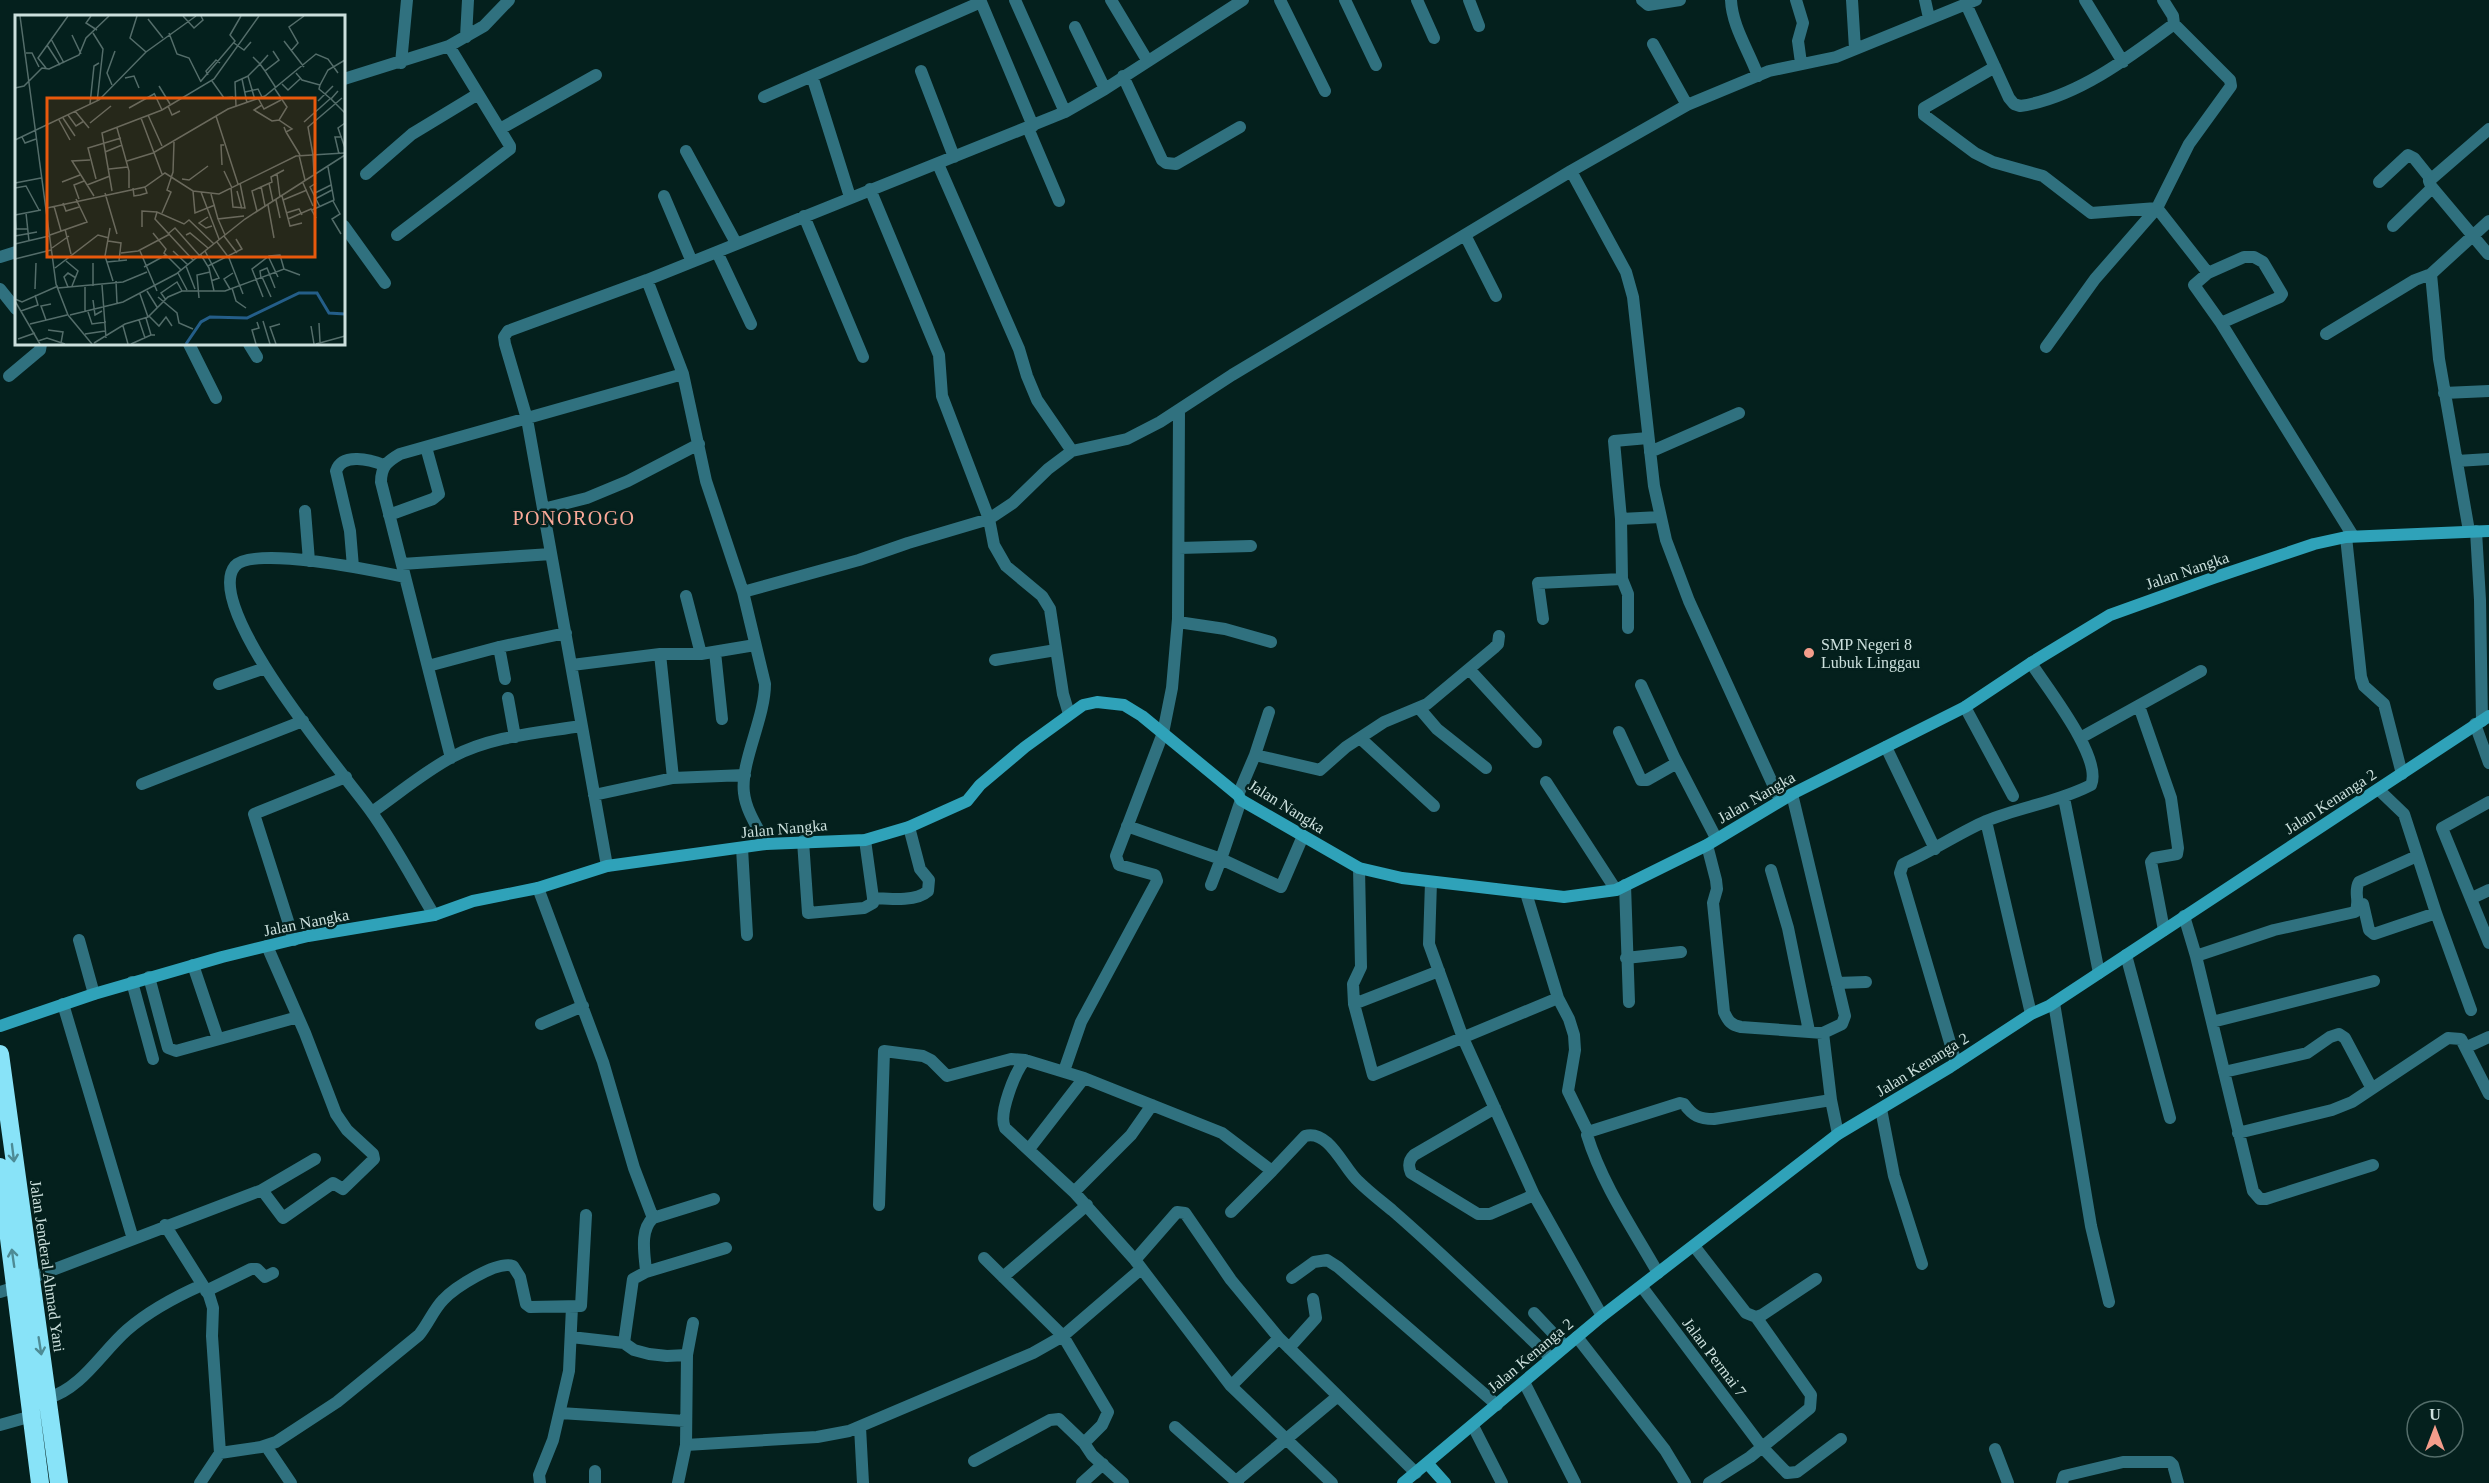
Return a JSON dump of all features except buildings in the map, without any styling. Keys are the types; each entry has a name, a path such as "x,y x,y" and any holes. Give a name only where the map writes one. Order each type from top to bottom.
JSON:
{"highway":[{"name":"Jalan Jenderal Ahmad Yani","path":"0,1054 15,1286 48,1398 59,1483"},
{"name":"Jalan Jenderal Ahmad Yani","path":"0,1167 40,1483"}],"street":[{"path":"401,63 407,0"},
{"path":"466,37 468,0"},
{"path":"345,79 401,63 449,46 484,26 509,0"},
{"path":"1015,0 1065,112"},
{"path":"1111,0 1147,60"},
{"path":"608,866 527,419 505,344 504,337 508,331 647,280 1065,112 1244,0"},
{"path":"1280,0 1325,91"},
{"path":"1345,0 1376,65"},
{"path":"1417,0 1434,38"},
{"path":"1469,0 1479,26"},
{"path":"1642,0 1648,5 1680,0"},
{"path":"1731,0 1732,15 1750,51 1758,75"},
{"path":"1796,0 1803,23 1798,41 1801,63"},
{"path":"1852,0 1855,49"},
{"path":"1924,0 1929,18"},
{"path":"2085,0 2123,62"},
{"path":"2046,347 2095,279 2157,208 2189,144 2231,86 2230,80 2174,24 2173,16 2163,0"},
{"path":"764,97 981,1 1059,201"},
{"path":"742,592 859,560 989,519 1013,503 1048,469 1072,451 1127,439 1179,410 1232,375 1571,171 1687,105 1758,75 1801,63 1836,57 1971,2 2008,98 2020,106 2074,89 2123,62 2174,24"},
{"path":"1075,27 1105,89"},
{"path":"1653,44 1687,105"},
{"path":"397,235 510,149 449,46"},
{"path":"1995,67 1924,108 1924,115 1975,153 1994,162 2043,176 2091,213 2157,208"},
{"path":"921,71 954,157"},
{"path":"500,129 596,75"},
{"path":"812,76 850,197"},
{"path":"1123,76 1162,160 1166,164 1176,164 1240,128"},
{"path":"366,174 412,134 478,93"},
{"path":"2393,226 2431,183 2489,129"},
{"path":"686,151 736,243"},
{"path":"2379,182 2408,155 2414,158 2488,254"},
{"path":"938,164 1019,349 1037,400 1072,451"},
{"path":"1571,171 1626,272 1633,297 1648,438 1660,517 1689,601 1780,800"},
{"path":"870,189 939,355 942,396 989,519 998,556 1046,602 1050,609 1063,693 1069,714"},
{"path":"664,195 692,262"},
{"path":"2157,208 2208,273"},
{"path":"804,216 863,357"},
{"path":"2326,333 2415,280 2431,274 2489,221"},
{"path":"345,227 386,283"},
{"path":"1465,235 1496,296"},
{"path":"0,257 15,252"},
{"path":"717,252 751,324"},
{"path":"2221,323 2280,297 2281,291 2263,262 2254,257 2244,257 2208,273 2194,285 2221,323 2349,536 2361,677 2364,686 2384,704 2402,774"},
{"path":"2431,274 2434,321 2444,393 2457,461 2478,531 2482,720 2489,763"},
{"path":"647,280 683,374 706,480 742,592 765,684 765,697 745,775 744,792 748,810 766,844"},
{"path":"0,289 15,308"},
{"path":"9,376 40,351 41,345"},
{"path":"190,345 216,398"},
{"path":"250,345 257,357"},
{"path":"451,758 381,482 384,465 400,453 683,374"},
{"path":"2444,393 2489,391"},
{"path":"1064,1071 1081,1022 1157,880 1155,875 1117,862 1116,856 1162,733 1172,688 1178,622 1179,410"},
{"path":"1650,452 1739,413"},
{"path":"1628,628 1628,594 1622,579 1621,519 1614,441 1648,438"},
{"path":"543,508 597,494 646,472 699,444"},
{"path":"389,515 433,499 439,494 426,447"},
{"path":"353,567 350,531 336,471 338,465 344,461 357,459 373,460 384,465"},
{"path":"2457,461 2489,459"},
{"path":"305,511 309,561"},
{"path":"1621,519 1660,517"},
{"name":"Jalan Nangka","path":"0,1026 94,994 193,965 294,940 434,915 473,901 538,888 608,866 766,844 865,840 909,827 967,801 980,785 1069,714 1083,705 1109,702 1124,705 1162,733 1239,797 1359,868 1431,882 1564,897 1621,887 1712,842 1780,800 1965,707 2110,615 2314,544 2349,536 2478,531"},
{"path":"1179,548 1251,546"},
{"path":"402,564 551,554"},
{"path":"405,577 353,567 263,557 245,560 236,565 231,574 231,587 239,622 265,668 372,812 434,915"},
{"path":"1543,619 1538,582 1622,579"},
{"path":"686,596 701,654"},
{"path":"1178,622 1226,628 1271,642"},
{"path":"428,666 499,647 566,633"},
{"path":"1255,755 1320,770 1384,722 1419,708 1494,648 1498,644 1499,636"},
{"path":"572,665 660,654 701,654 755,645"},
{"path":"499,647 505,679"},
{"path":"994,660 1056,650"},
{"path":"715,652 722,719"},
{"path":"660,654 673,778"},
{"path":"1956,1063 1901,879 1903,864 1986,821 2064,798 2091,785 2094,780 2082,737 2031,663"},
{"path":"219,684 265,668"},
{"path":"1469,669 1536,742"},
{"path":"2082,737 2201,671"},
{"path":"1641,684 1712,842 1716,880 1713,903 1724,1012 1728,1020 1733,1025 1741,1027 1823,1033 1842,1024 1845,1019 1792,794"},
{"path":"508,698 515,737"},
{"path":"2139,706 2171,798 2178,848 2177,854 2154,858 2151,862 2164,930"},
{"path":"1965,707 2013,796"},
{"path":"1419,708 1437,729 1486,768"},
{"path":"1211,885 1269,712"},
{"name":"Jalan Kenanga 2","path":"1403,1483 1602,1316 1838,1134 1956,1063 2031,1014 2054,1003 2482,720"},
{"path":"142,784 303,721"},
{"path":"372,812 451,758 490,742 582,726"},
{"path":"1619,732 1641,780 1647,780 1677,763"},
{"path":"1360,738 1434,806"},
{"path":"1886,747 1935,849"},
{"path":"594,795 673,778 745,775"},
{"path":"294,940 254,814 346,777"},
{"path":"1546,782 1621,887 1629,1002"},
{"path":"2379,790 2402,810 2471,1010"},
{"path":"2064,798 2099,973"},
{"path":"2489,802 2442,828 2489,941"},
{"path":"1986,821 2031,1014"},
{"path":"1127,826 1221,859 1281,887 1303,836"},
{"path":"873,898 900,899 922,896 928,891 929,880 920,869 909,827"},
{"path":"803,841 808,913 864,908 873,903 865,840"},
{"path":"741,848 747,935"},
{"path":"2196,956 2274,930 2355,912 2358,906 2356,887 2359,882 2417,856"},
{"path":"1359,868 1361,967 1353,984 1354,1004 1373,1075 1558,998"},
{"path":"1771,870 1788,928 1809,1031"},
{"path":"1431,882 1429,944 1463,1038 1534,1195 1602,1316"},
{"path":"538,888 610,1083 634,1168 653,1218"},
{"path":"2472,898 2489,890"},
{"path":"1526,893 1558,998 1574,1035 1574,1060 1568,1091 1588,1132 1592,1149 1609,1187 1658,1273"},
{"path":"2363,904 2369,930 2374,934 2436,913"},
{"path":"2184,916 2196,956 2253,1191 2260,1199 2266,1200 2373,1165"},
{"path":"79,940 94,994"},
{"path":"265,1188 283,1218 333,1183 343,1189 374,1159 373,1154 347,1130 336,1114 267,946"},
{"path":"1626,958 1681,952"},
{"path":"2126,955 2170,1118"},
{"path":"193,965 218,1039"},
{"path":"1354,1004 1439,971"},
{"path":"149,978 168,1048 171,1050 176,1051 298,1017"},
{"path":"2212,1022 2374,981"},
{"path":"132,982 153,1059"},
{"path":"1837,983 1866,982"},
{"path":"2054,1003 2091,1226 2109,1302"},
{"path":"63,1004 133,1239"},
{"path":"541,1024 583,1006"},
{"path":"1823,1033 1831,1100 1838,1134"},
{"path":"2224,1072 2307,1053 2330,1037 2339,1034 2345,1038 2371,1087"},
{"path":"2238,1133 2332,1110 2352,1102 2441,1040 2453,1037 2462,1039 2489,1094"},
{"path":"2467,1047 2489,1037"},
{"path":"879,1205 884,1051 923,1056 931,1060 947,1076 1011,1059 1025,1060 1064,1071 1222,1133 1272,1171"},
{"path":"1025,1060 1012,1084 1002,1119 1005,1128 1087,1205 1138,1264 1231,1386 1332,1483"},
{"path":"1029,1149 1084,1078"},
{"path":"1588,1132 1680,1103 1700,1119 1714,1119 1831,1100"},
{"path":"1074,1192 1131,1135 1152,1105"},
{"path":"1495,1108 1414,1155 1409,1162 1411,1173 1478,1214 1490,1214 1534,1195"},
{"path":"1881,1109 1894,1176 1922,1264"},
{"path":"1232,1212 1305,1136 1317,1136 1347,1164 1356,1180 1393,1211 1551,1358"},
{"path":"15,1286 265,1188 315,1159"},
{"path":"646,1272 644,1235 649,1222 653,1218 714,1199"},
{"path":"1003,1277 1087,1205"},
{"path":"686,1445 818,1437 860,1427 1033,1353 1063,1336 1138,1264 1177,1212 1185,1213 1232,1280 1279,1338 1416,1473"},
{"path":"220,1453 266,1446 337,1402 419,1335 430,1322 441,1301 469,1280 485,1272 508,1264 513,1266 520,1277 526,1304 530,1307 579,1307 583,1302 586,1215"},
{"path":"165,1226 204,1288 213,1308 212,1336 220,1453 200,1483"},
{"path":"1694,1246 1746,1313 1756,1317 1812,1395 1810,1408 1750,1458 1709,1483"},
{"path":"624,1343 631,1282 646,1272 726,1248"},
{"path":"984,1258 1063,1336 1108,1412 1102,1425 1084,1443"},
{"path":"1292,1278 1314,1262 1327,1260 1338,1267 1497,1405"},
{"path":"48,1398 69,1390 126,1331 163,1303 250,1269 257,1269 265,1277 273,1274"},
{"path":"1756,1317 1816,1280"},
{"name":"Jalan Permai 7","path":"1642,1287 1762,1447 1787,1473 1797,1472 1841,1439"},
{"path":"1289,1348 1316,1318 1313,1299"},
{"path":"540,1483 542,1467 560,1413 569,1371 572,1307"},
{"path":"1534,1313 1566,1347"},
{"path":"678,1483 686,1445 687,1355 693,1323"},
{"path":"571,1337 624,1343 634,1350 649,1354 687,1355"},
{"path":"1577,1337 1665,1450 1685,1483"},
{"path":"1231,1386 1279,1338"},
{"path":"1524,1382 1575,1483"},
{"path":"1175,1427 1237,1482 1338,1396"},
{"path":"560,1413 685,1421"},
{"path":"0,1425 32,1416"},
{"path":"974,1461 1050,1420 1059,1419 1084,1443 1092,1455 1123,1483"},
{"path":"1473,1426 1502,1483"},
{"path":"860,1427 863,1483"},
{"path":"266,1446 291,1483"},
{"path":"1995,1449 2008,1483"},
{"path":"2062,1483 2064,1476 2123,1462 2170,1462 2178,1483"},
{"path":"1082,1483 1103,1464"},
{"path":"1428,1464 1446,1483"}],"place":[{"name":"SMP Negeri 8 Lubuk Linggau","path":"1809,653"}],"district":[{"name":"PONOROGO","path":"574,518"}]}
